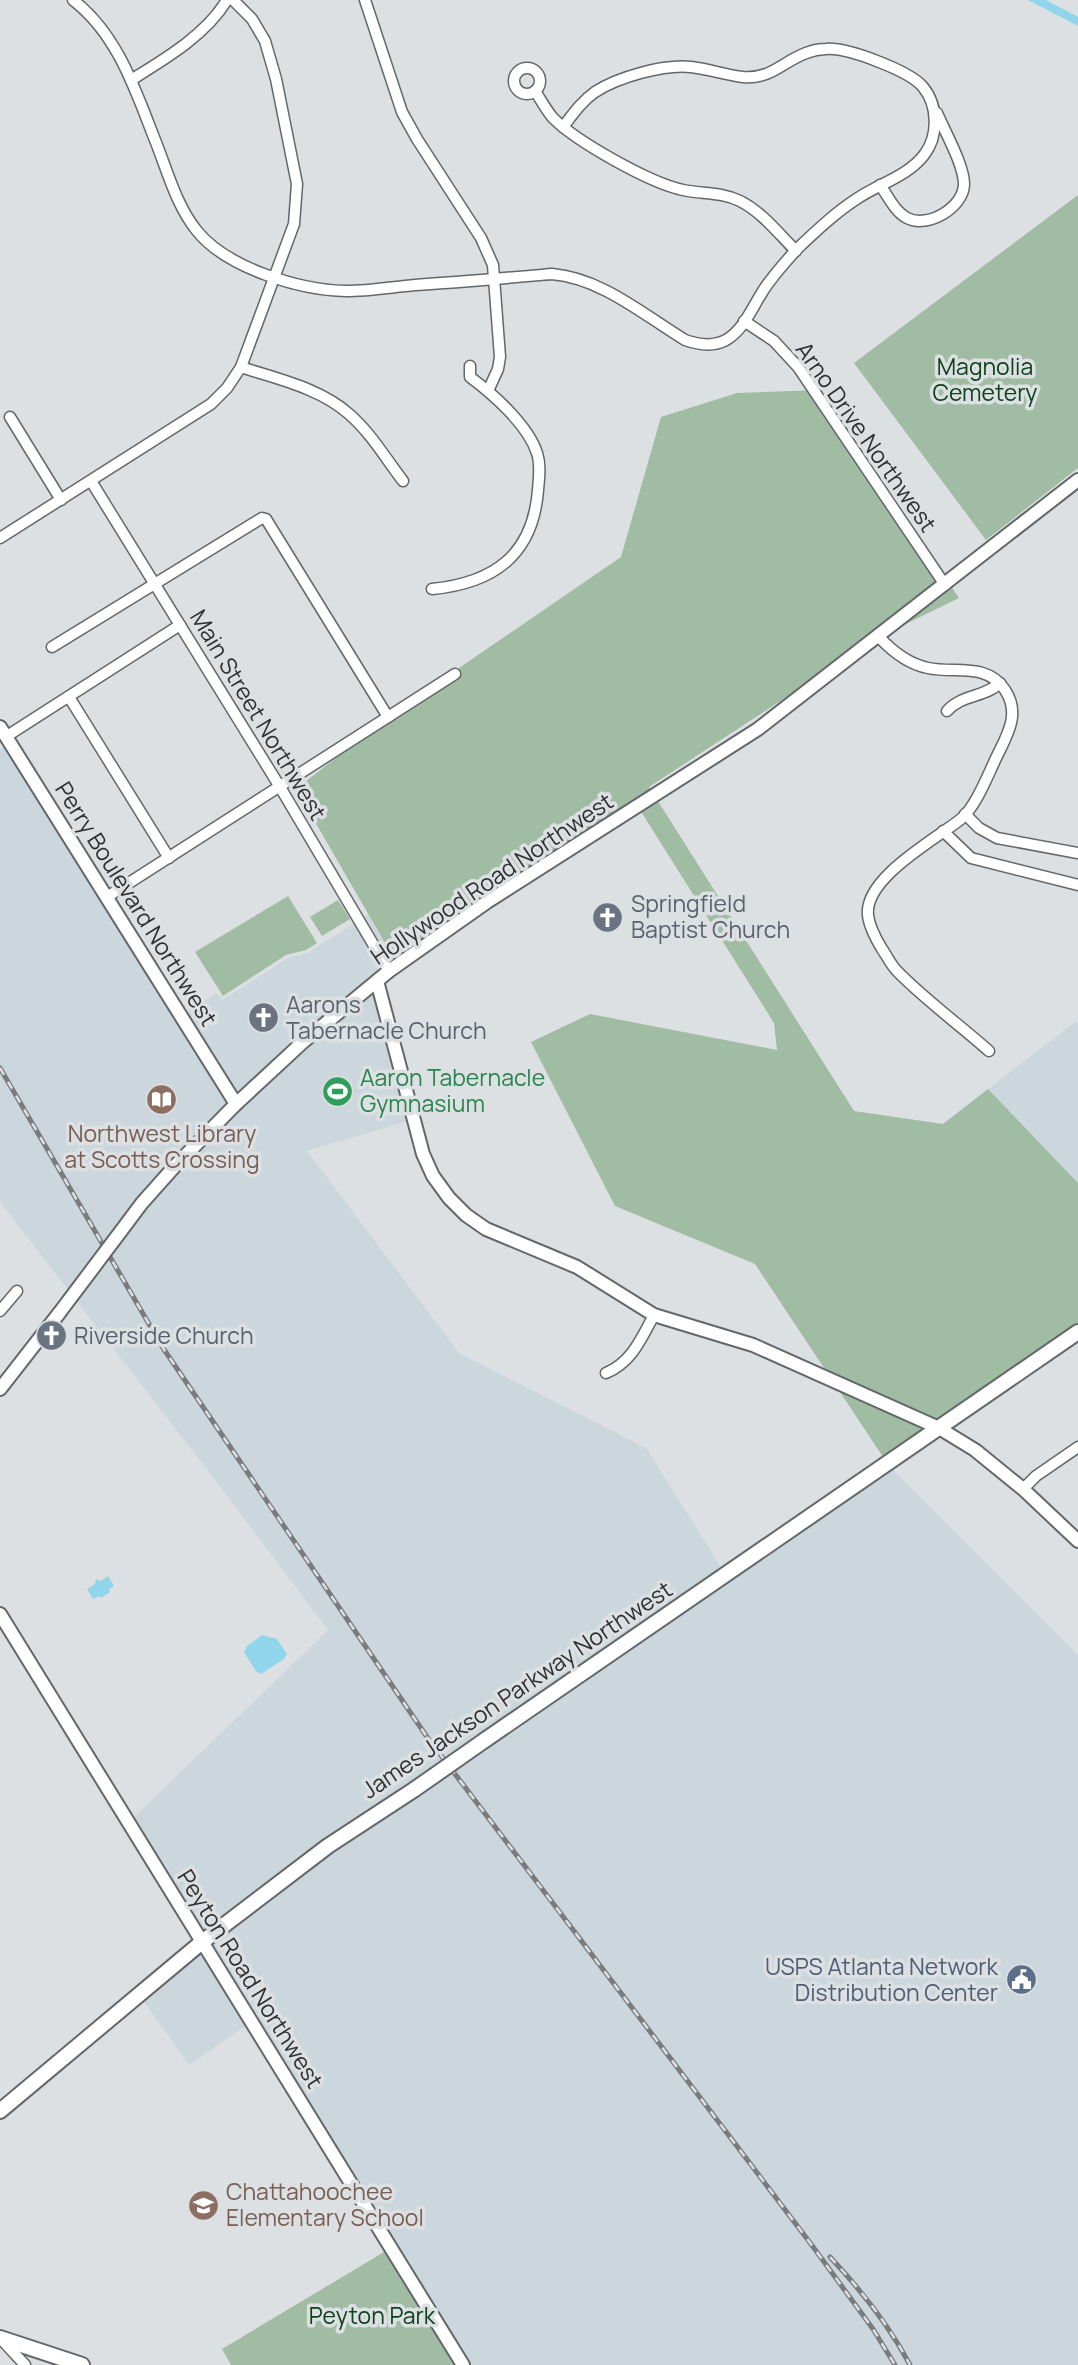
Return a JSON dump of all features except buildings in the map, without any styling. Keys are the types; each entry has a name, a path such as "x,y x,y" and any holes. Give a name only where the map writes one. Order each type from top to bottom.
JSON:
{"main road":[{"name":"James Jackson Parkway Northwest","path":"0,2111 202,1942 328,1846 415,1789 1078,1332"},
{"path":"0,2338 82,2365"}],"street":[{"path":"73,0 98,23 114,45 131,80 182,208 196,230 229,258 276,277 312,287 346,291 552,274 580,279 600,287 685,340 698,344 725,341 736,332 769,282 796,251 837,213 910,169 925,154 934,135 935,110"},
{"path":"131,80 175,51 221,9 227,0"},
{"path":"0,538 211,404 241,368 294,223 298,184 276,79 265,41 252,19 233,0"},
{"path":"365,0 402,112 416,139 481,238 494,265 500,357 498,369 488,391"},
{"path":"563,127 582,103 596,91 647,72 687,67 742,77 758,77 776,71 805,53 827,48 844,51 906,72 923,87 964,176 964,188 959,201 932,219 913,220 899,212 880,185"},
{"path":"535,92 551,116 586,144 661,184 684,191 721,194 741,201 796,251"},
{"name":"Arno Drive Northwest","path":"744,321 774,341 797,367 945,585"},
{"path":"432,589 467,584 491,573 503,564 532,528 539,478 537,454 531,439 488,391 470,377 470,366"},
{"path":"241,368 311,391 335,403 361,425 403,481"},
{"path":"10,417 61,500"},
{"name":"Hollywood Road Northwest","path":"0,1389 142,1203 236,1104 304,1041 389,971 487,902 758,729 1078,480"},
{"name":"Main Street Northwest","path":"91,481 389,971"},
{"path":"52,647 257,519 266,519 388,717"},
{"path":"4,732 69,697 180,625"},
{"path":"879,637 893,652 928,668 955,668 987,673 1007,692 1013,709 1012,724 977,799 965,814 897,867 881,882 869,900 868,915 877,940 896,970 989,1051"},
{"path":"107,897 455,674"},
{"path":"947,711 958,701 987,693 1000,683"},
{"path":"69,697 169,858"},
{"name":"Perry Boulevard Northwest","path":"4,732 236,1104"},
{"path":"965,814 979,828 997,838 1078,853"},
{"path":"943,831 971,858 1078,885"},
{"path":"377,981 423,1154 433,1176 466,1215 486,1229 577,1267 654,1315 753,1345 939,1428 975,1450 1023,1489 1078,1541"},
{"path":"0,1311 17,1291"},
{"path":"606,1373 630,1358 654,1315"},
{"path":"1023,1489 1036,1476 1078,1447"},
{"name":"Peyton Road Northwest","path":"0,1614 463,2365"},
{"path":"0,2338 25,2365"}],"shaded area":[{"path":"8,742 175,1019 217,993 222,1000 288,958 307,953 368,915 400,969 383,981 415,1119 307,1151 459,1353 646,1448 726,1575 889,1466 1078,1655 1078,2365 459,2365 250,2023 189,2065 138,1993 199,1936 128,1823 328,1630 0,1202 0,750"},
{"path":"1075,1022 1078,1024 1078,1183 988,1089"}],"green space":[{"name":"Magnolia Cemetery","path":"1078,195 1078,468 986,540 854,363"},
{"path":"821,390 959,598 875,639 649,787 854,1111 943,1124 988,1089 1078,1183 1078,1329 889,1466 755,1264 615,1206 531,1042 590,1014 777,1050 774,1023 640,810 578,846 400,969 296,789 392,714 621,557 661,417 737,393"},
{"path":"288,896 317,943 306,950 286,955 223,996 195,952"},
{"path":"338,900 350,919 322,936 310,917"},
{"name":"Peyton Park","path":"389,2249 459,2365 231,2365 222,2349"}],"water":[{"path":"1028,0 1046,0 1078,17 1078,26"},
{"path":"108,1576 114,1586 101,1598 99,1596 93,1599 87,1589 95,1584 96,1579 101,1581"},
{"path":"262,1635 277,1639 287,1654 284,1659 261,1674 256,1671 244,1652 246,1647"}],"railway":[{"path":"0,1068 163,1348 427,1737 811,2244 873,2329 895,2365"},
{"path":"830,2257 874,2308 910,2365"}],"place":[{"name":"Springfield Baptist Church","path":"608,917"},
{"name":"Aarons Tabernacle Church","path":"263,1018"},
{"name":"Aaron Tabernacle Gymnasium","path":"337,1091"},
{"name":"Northwest Library at Scotts Crossing","path":"162,1100"},
{"name":"Riverside Church","path":"51,1336"},
{"name":"USPS Atlanta Network Distribution Center","path":"1021,1980"},
{"name":"Chattahoochee Elementary School","path":"203,2205"}]}
